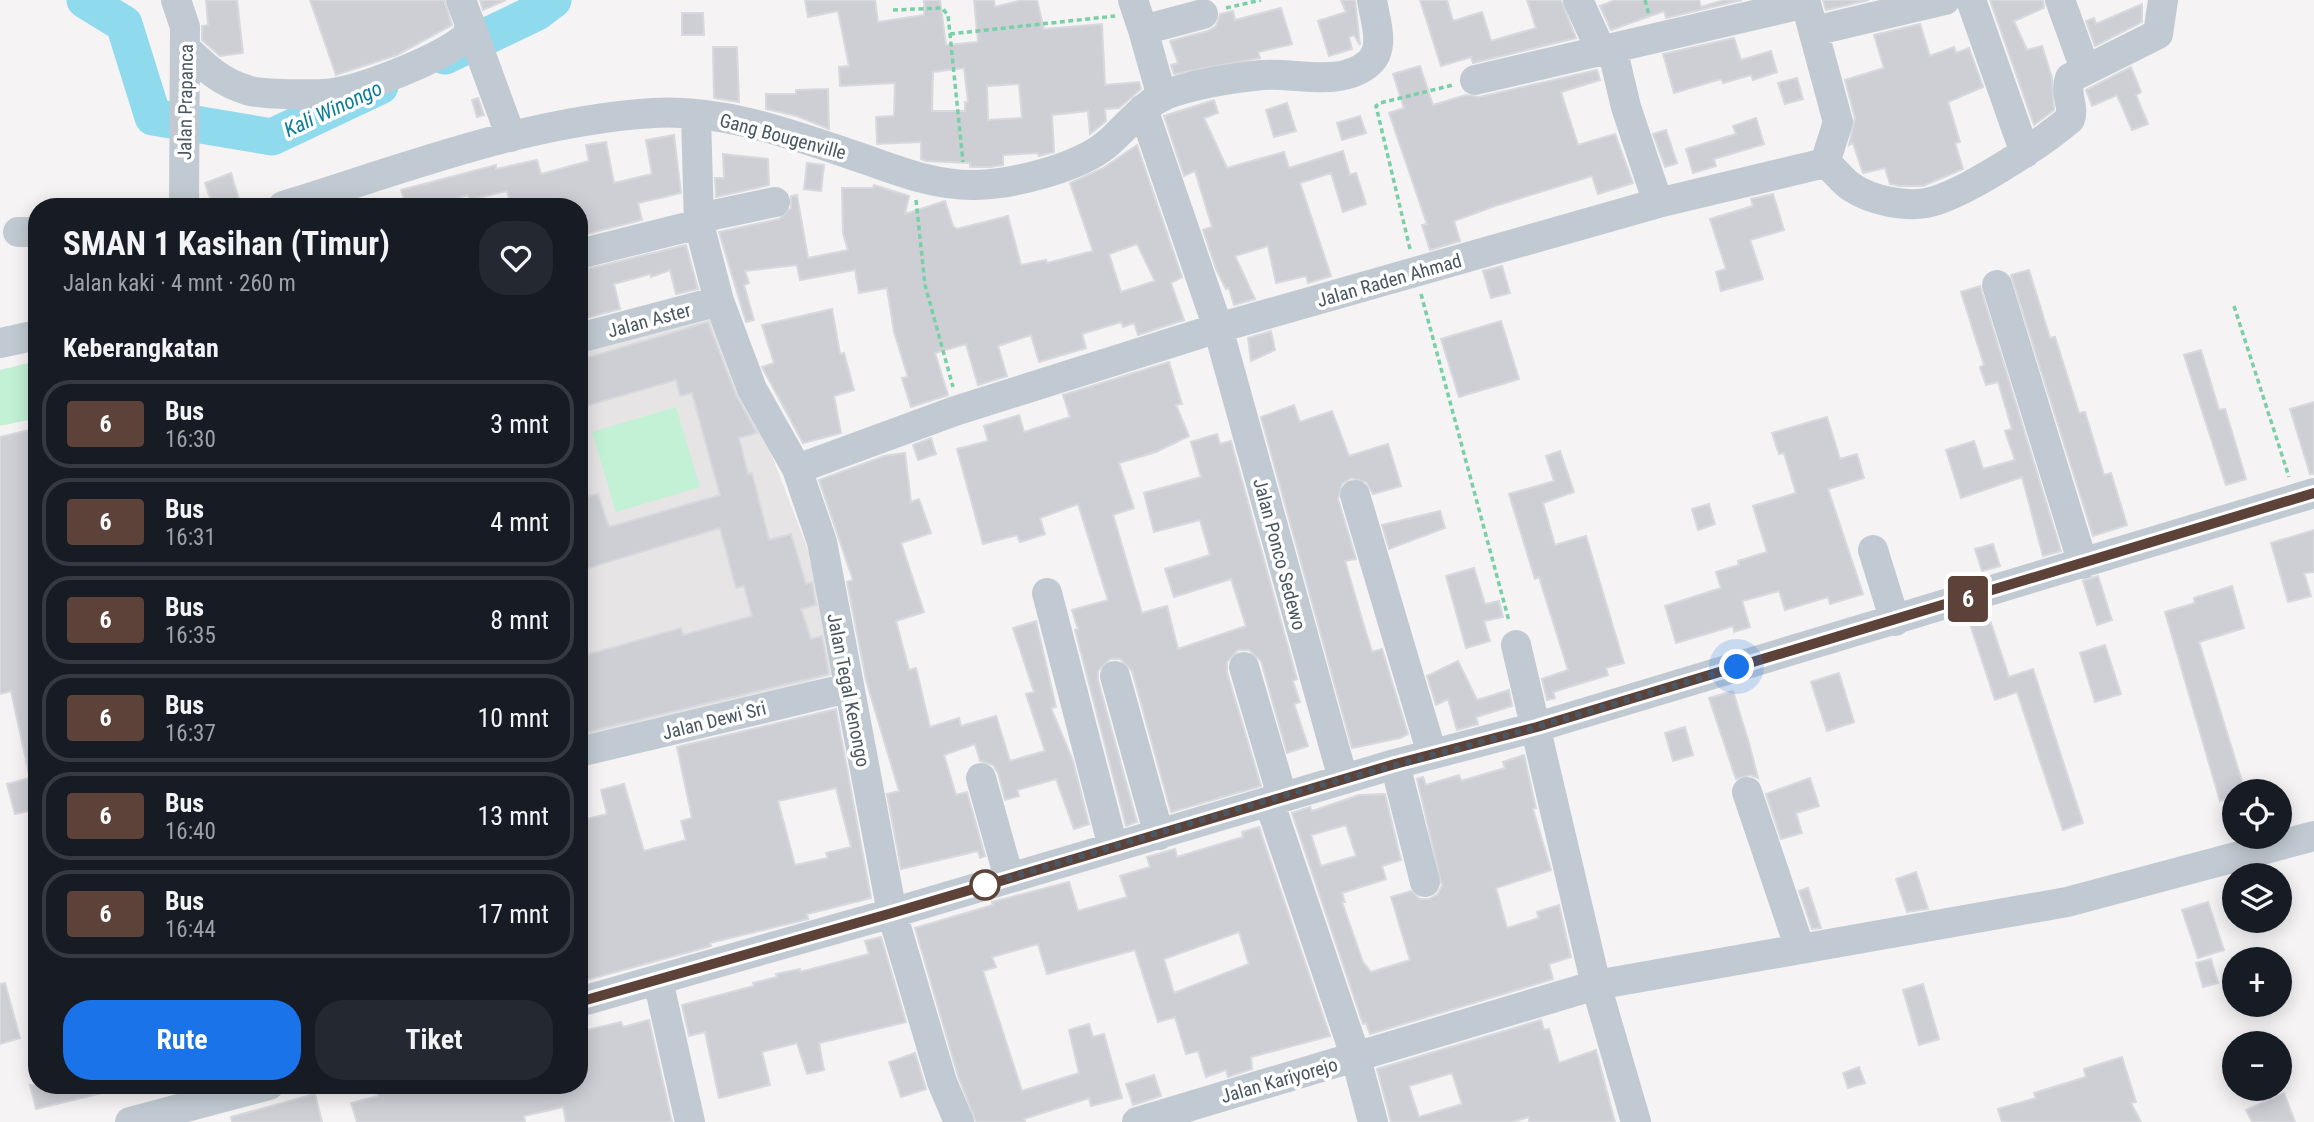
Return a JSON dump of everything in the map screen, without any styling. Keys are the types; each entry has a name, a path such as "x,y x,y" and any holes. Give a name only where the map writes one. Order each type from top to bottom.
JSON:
{"street":[{"name":"Jalan Prapanca","path":"176,0 185,27 184,198"},
{"path":"1150,114 1229,79 1266,75 1326,77 1363,67 1374,56 1379,43 1372,0"},
{"path":"1578,0 1606,50 1658,203"},
{"path":"1475,80 1606,50 1809,11 1945,0"},
{"path":"1971,0 2025,153"},
{"path":"2060,0 2085,69"},
{"path":"1809,11 1838,122 1825,163 1857,190 1884,200 1920,204 1968,185 2025,153 2071,117 2066,90 2070,78 2158,34 2163,0"},
{"path":"1138,15 1203,14"},
{"name":"Jalan Ponco Sedewo","path":"1138,15 1150,114 1217,328 1343,779"},
{"path":"186,63 249,91 333,93 386,78 448,50 467,36 468,18"},
{"path":"468,18 511,137"},
{"name":"Gang Bougenville","path":"309,198 511,137 618,117 655,113 696,125 732,120 805,139 928,180 965,184 1006,182 1087,158 1150,114"},
{"name":"Jalan Tegal Kenongo","path":"696,125 699,221 719,301 752,389 797,468 822,542 892,913"},
{"name":"Jalan Raden Ahmad","path":"797,468 960,410 1217,328 1658,203 1825,163"},
{"path":"588,252 775,202"},
{"path":"1997,285 2083,564"},
{"name":"Jalan Aster","path":"588,336 719,301"},
{"path":"0,343 28,337"},
{"path":"1355,495 1432,754"},
{"path":"588,999 1159,835 1276,798 1537,727 2305,496"},
{"path":"1873,550 1895,621"},
{"path":"1047,593 1113,847"},
{"path":"1516,645 1596,985 1636,1122"},
{"path":"1244,667 1276,798 1356,1058 1596,985 2067,902 2314,836"},
{"path":"1115,676 1159,835"},
{"name":"Jalan Dewi Sri","path":"588,750 848,688"},
{"path":"1395,764 1425,882"},
{"path":"981,778 1009,878"},
{"path":"1747,792 1801,949"},
{"path":"892,913 935,1058 959,1122"},
{"path":"658,980 690,1122"},
{"name":"Jalan Kariyorejo","path":"1137,1122 1356,1058 1373,1122"},
{"path":"130,1122 235,1094"}],"path":[{"path":"1203,14 1261,0"},
{"path":"893,10 942,8 948,15 965,184"},
{"path":"950,34 1138,15"},
{"path":"1475,80 1376,106 1416,272 1516,645"},
{"path":"916,197 925,285 960,410"},
{"path":"2234,306 2305,496"}],"shaded area":[{"path":"715,308 810,555 836,674 588,743 588,345"}],"green space":[{"path":"28,363 28,420 0,426 0,370"},
{"path":"676,407 700,487 616,512 592,432"}],"building":[{"path":"206,0 237,0 243,53 220,56 202,40 202,26 208,25"},
{"path":"310,0 444,0 452,25 397,55 336,75"},
{"path":"480,0 506,0 483,10"},
{"path":"805,0 875,0 878,22 924,15 924,0 940,0 946,45 978,42 974,0 994,0 995,7 1022,0 1037,0 1044,29 1102,24 1105,85 1139,82 1141,89 1119,108 1105,109 1106,121 1090,134 1088,111 1052,115 1054,152 1039,156 1038,153 1003,155 1003,165 990,167 970,167 970,163 926,161 921,159 921,142 877,144 876,117 894,116 895,83 840,86 839,67 849,66 838,11 808,17","holes":["964,68 968,102 965,102 965,111 932,111 933,72","1019,84 1022,118 988,120 987,86"]},
{"path":"1341,0 1355,0 1360,45 1354,35 1349,37 1352,49 1329,56 1318,21 1346,12"},
{"path":"1420,0 1447,0 1453,21 1482,12 1491,41 1536,28 1527,0 1561,0 1576,38 1473,63 1471,57 1441,66"},
{"path":"1615,0 1699,0 1701,7 1724,0 1742,0 1666,18 1664,11 1611,30 1600,6"},
{"path":"1823,0 1869,0 1826,10"},
{"path":"1990,0 2043,0 2044,8 2014,21 2027,50 2042,46 2052,78 2054,110 2034,125"},
{"path":"2142,4 2142,22 2095,46 2086,21 2094,18 2096,24"},
{"path":"1281,8 1292,44 1258,52 1260,58 1174,74 1171,65 1178,63 1170,41 1208,31 1216,26 1220,14 1233,11 1235,20"},
{"path":"682,13 703,13 704,35 682,35"},
{"path":"1920,24 1930,56 1954,47 1956,53 1969,48 1983,87 1948,102 1960,142 1955,143 1963,169 1923,186 1900,186 1890,184 1885,168 1863,173 1853,143 1849,145 1855,118 1845,80 1884,68 1874,35"},
{"path":"1734,38 1741,60 1771,51 1777,72 1753,80 1751,75 1723,83 1721,79 1674,93 1663,54"},
{"path":"713,47 737,47 739,102 714,98"},
{"path":"1420,66 1433,105 1466,95 1479,97 1597,70 1600,80 1561,92 1578,145 1615,134 1633,183 1598,194 1592,176 1495,206 1454,221 1460,241 1430,250 1422,225 1427,224 1389,113 1404,108 1393,74"},
{"path":"2131,67 2141,92 2136,95 2148,124 2132,130 2117,95 2092,106 2086,90"},
{"path":"1797,78 1803,99 1785,104 1778,83"},
{"path":"828,89 829,129 797,116 766,109 766,94 796,94 796,90"},
{"path":"478,98 484,115 477,117 472,100"},
{"path":"1214,100 1218,113 1204,118 1227,168 1284,152 1289,168 1343,151 1350,175 1356,173 1366,204 1343,212 1331,173 1300,183 1331,276 1308,283 1306,276 1276,283 1268,246 1235,256 1255,299 1234,305 1229,288 1226,289 1216,269 1203,230 1212,227 1195,171 1184,176 1164,116"},
{"path":"1287,103 1296,131 1274,137 1266,110"},
{"path":"1360,116 1366,133 1342,140 1337,123"},
{"path":"1756,118 1764,144 1714,159 1716,166 1693,173 1686,149 1736,134 1733,126"},
{"path":"1666,130 1677,163 1665,167 1653,134"},
{"path":"674,135 681,193 638,203 642,220 588,234 588,198 509,198 507,191 477,198 469,198 468,195 457,198 404,198 401,190 496,165 496,169 537,160 541,174 589,161 586,145 606,142 614,183 652,174 646,140"},
{"path":"1137,145 1182,277 1171,283 1184,320 1138,335 1134,323 1123,327 1121,322 1082,334 1086,348 1039,362 1031,335 998,346 1007,376 978,385 966,344 935,353 948,395 911,407 902,378 908,377 894,332 887,288 859,293 855,270 800,280 797,265 745,271 749,283 744,285 754,320 746,322 719,232 779,219 791,208 791,196 797,195 808,258 848,250 843,233 842,188 873,188 874,185 909,196 905,214 945,201 953,226 957,229 1008,216 1021,265 1046,260 1047,263 1093,251 1070,183 1103,168","holes":["1137,244 1155,281 1121,292 1109,254"]},
{"path":"723,154 768,159 769,185 716,197 715,178 724,178"},
{"path":"807,163 824,165 821,191 804,189"},
{"path":"231,173 239,198 210,198 205,183"},
{"path":"1773,194 1784,230 1750,240 1763,279 1721,291 1716,272 1726,269 1710,219 1753,206 1751,199"},
{"path":"686,245 698,289 676,294 670,270 651,277 650,274 614,284 620,309 588,318 588,269"},
{"path":"1502,266 1510,293 1491,298 1483,271"},
{"path":"2029,270 2050,338 2055,337 2079,413 2085,412 2104,475 2111,473 2127,525 2093,536 2011,275"},
{"path":"1980,286 2061,551 2043,556 2022,477 1961,498 1946,450 1974,441 1983,469 2015,460 2005,431 2012,429 1998,382 1986,385 1980,367 1984,365 1961,292"},
{"path":"832,309 840,354 844,353 854,390 834,396 841,433 803,443 762,367 774,363 762,325"},
{"path":"1501,321 1519,379 1459,397 1441,339"},
{"path":"708,322 736,395 757,433 739,438 748,474 752,473 769,540 791,534 806,584 812,582 816,605 801,609 811,639 822,636 829,674 588,732 588,654 681,628 683,635 752,616 744,586 736,588 720,528 588,568 588,496 598,494 609,527 720,495 692,393 680,396 676,380 588,405 588,357"},
{"path":"1271,331 1275,350 1251,361 1248,338"},
{"path":"2201,350 2219,410 2225,409 2246,479 2226,485 2184,355"},
{"path":"1169,362 1182,404 1176,405 1189,436 1156,452 1119,463 1134,508 1113,515 1142,613 1167,606 1178,649 1246,626 1231,579 1174,597 1165,569 1210,555 1200,520 1154,532 1144,493 1201,477 1191,442 1217,434 1220,444 1231,441 1297,679 1293,681 1300,702 1294,704 1308,746 1287,753 1261,661 1249,650 1238,650 1227,662 1227,672 1261,786 1171,812 1132,671 1120,659 1110,659 1098,671 1098,680 1137,822 1126,826 1072,610 1108,600 1078,504 1040,518 1045,534 1020,542 1017,535 983,544 957,449 988,441 984,426 1019,415 1024,432 1070,417 1063,395"},
{"path":"2314,402 2314,474 2310,474 2290,409"},
{"path":"1294,405 1300,422 1332,411 1349,456 1388,444 1401,486 1373,494 1366,482 1351,478 1342,484 1338,499 1356,559 1345,561 1372,652 1382,649 1408,734 1400,738 1352,748 1261,417"},
{"path":"1827,417 1840,459 1857,454 1864,478 1828,489 1863,594 1830,604 1828,597 1785,610 1779,591 1742,601 1750,627 1734,632 1733,626 1676,643 1665,606 1721,588 1716,572 1739,565 1738,561 1767,552 1753,506 1796,493 1784,453 1779,454 1772,433"},
{"path":"28,430 28,769 11,691 0,694 0,437"},
{"path":"931,438 936,454 918,460 913,445"},
{"path":"1560,451 1574,492 1543,503 1555,545 1586,536 1624,663 1606,668 1608,675 1553,692 1555,698 1547,700 1542,679 1568,670 1539,577 1535,579 1509,494 1554,481 1546,456"},
{"path":"905,453 911,502 919,499 931,533 901,543 924,612 896,621 909,670 916,668 930,727 959,718 961,726 996,716 1010,761 1045,751 1026,694 1034,692 1013,628 1036,621 1056,707 1051,708 1073,761 1089,824 1074,829 1056,779 1017,790 1019,796 1005,800 998,773 993,765 980,761 975,744 944,755 956,795 967,792 985,856 980,858 978,851 901,869 887,794 899,791 866,680 847,582 853,580 819,480 884,456"},
{"path":"1709,504 1715,524 1698,530 1692,509"},
{"path":"1440,511 1445,528 1389,549 1382,525"},
{"path":"2314,530 2314,572 2304,573 2311,596 2288,602 2271,543"},
{"path":"1993,544 2000,566 1982,571 1975,549"},
{"path":"1474,568 1485,604 1499,601 1503,617 1484,621 1490,641 1466,648 1446,576"},
{"path":"2098,576 2112,620 2097,625 2083,581"},
{"path":"2232,586 2244,628 2199,642 2241,779 2222,779 2220,801 2165,612 2195,603 2194,598"},
{"path":"1989,617 2009,677 2033,669 2083,823 2063,830 2017,692 1995,700 1970,624"},
{"path":"2105,645 2121,694 2095,702 2080,653"},
{"path":"1458,661 1477,700 1509,690 1512,706 1476,717 1478,724 1457,730 1448,699 1436,705 1427,676"},
{"path":"1839,673 1854,722 1827,731 1811,682"},
{"path":"1733,691 1758,778 1750,775 1736,779 1709,698"},
{"path":"836,709 871,898 807,914 808,919 710,943 711,946 588,980 588,819 607,814 601,790 624,784 644,851 686,840 681,821 692,818 677,747","holes":["836,788 851,847 826,853 828,858 795,865 778,801"]},
{"path":"1685,727 1693,755 1673,761 1665,733"},
{"path":"1524,755 1536,808 1533,809 1551,870 1496,888 1507,928 1539,918 1537,912 1559,905 1571,957 1549,964 1553,979 1370,1034 1366,1023 1363,1024 1292,813 1310,807 1312,811 1359,795 1385,794 1401,860 1382,866 1386,879 1342,893 1345,902 1342,902 1363,962 1371,972 1410,960 1391,897 1411,891 1420,899 1429,899 1437,895 1442,886 1417,779 1423,777 1426,785 1459,775 1461,781 1505,768 1503,762","holes":["1346,825 1356,856 1321,866 1311,835"]},
{"path":"1810,778 1819,806 1796,813 1802,833 1781,839 1766,794"},
{"path":"28,779 28,811 15,814 7,784"},
{"path":"1259,827 1330,1036 1251,1057 1252,1069 1228,1077 1226,1070 1206,1077 1198,1051 1186,1054 1175,1017 1158,1022 1135,950 1047,974 1038,944 992,957 996,967 983,971 1022,1091 1079,1073 1069,1030 1089,1024 1093,1037 1104,1034 1122,1098 1091,1106 1089,1098 1024,1119 1025,1122 976,1122 958,1076 915,928 993,905 992,902 1069,882 1078,911 1127,897 1120,876 1150,867 1147,857 1175,849 1177,857 1243,837 1242,832","holes":["1239,932 1249,964 1174,993 1164,959"]},
{"path":"1916,872 1928,909 1907,912 1896,879"},
{"path":"1808,888 1821,928 1812,929 1799,891"},
{"path":"2208,902 2222,951 2198,958 2182,910"},
{"path":"881,937 906,1022 819,1043 824,1070 807,1074 797,1043 762,1052 770,1085 719,1098 705,1032 689,1036 682,1005 754,986 753,983 777,977 776,974 800,969 800,972 869,954 865,941"},
{"path":"2211,959 2218,983 2203,987 2196,963"},
{"path":"5,983 20,1038 0,1044 0,984"},
{"path":"1923,984 1939,1039 1919,1045 1903,990"},
{"path":"649,1020 672,1122 566,1122 563,1107 524,1116 525,1122 357,1122 351,1103 377,1094 588,1094 588,1030 621,1022 623,1027"},
{"path":"1541,1020 1544,1030 1549,1029 1559,1063 1596,1050 1615,1122 1529,1122 1529,1117 1512,1122 1391,1122 1377,1069","holes":["1452,1073 1462,1104 1419,1117 1409,1086"]},
{"path":"915,1053 926,1089 901,1097 889,1062"},
{"path":"2122,1057 2136,1102 2131,1103 2141,1122 2002,1122 1998,1109 2036,1098 2034,1093 2086,1077 2084,1069"},
{"path":"1859,1067 1865,1083 1848,1088 1843,1073"},
{"path":"1154,1075 1161,1096 1133,1105 1126,1084"},
{"path":"32,1094 98,1094 36,1109"},
{"path":"315,1094 322,1122 232,1122 231,1117"},
{"path":"2266,1101 2287,1101 2295,1122 2252,1122 2246,1110"}],"waterway":[{"name":"Kali Winongo","path":"85,0 124,24 153,117 272,137 380,86"},
{"name":"Kali Winongo","path":"445,56 537,12 553,0"}],"bus line":[{"name":"6","path":"588,999 1159,835 1282,796 1537,727 2314,493"}],"route":[{"path":"985,885 1282,796 1537,727 1737,667"}]}
